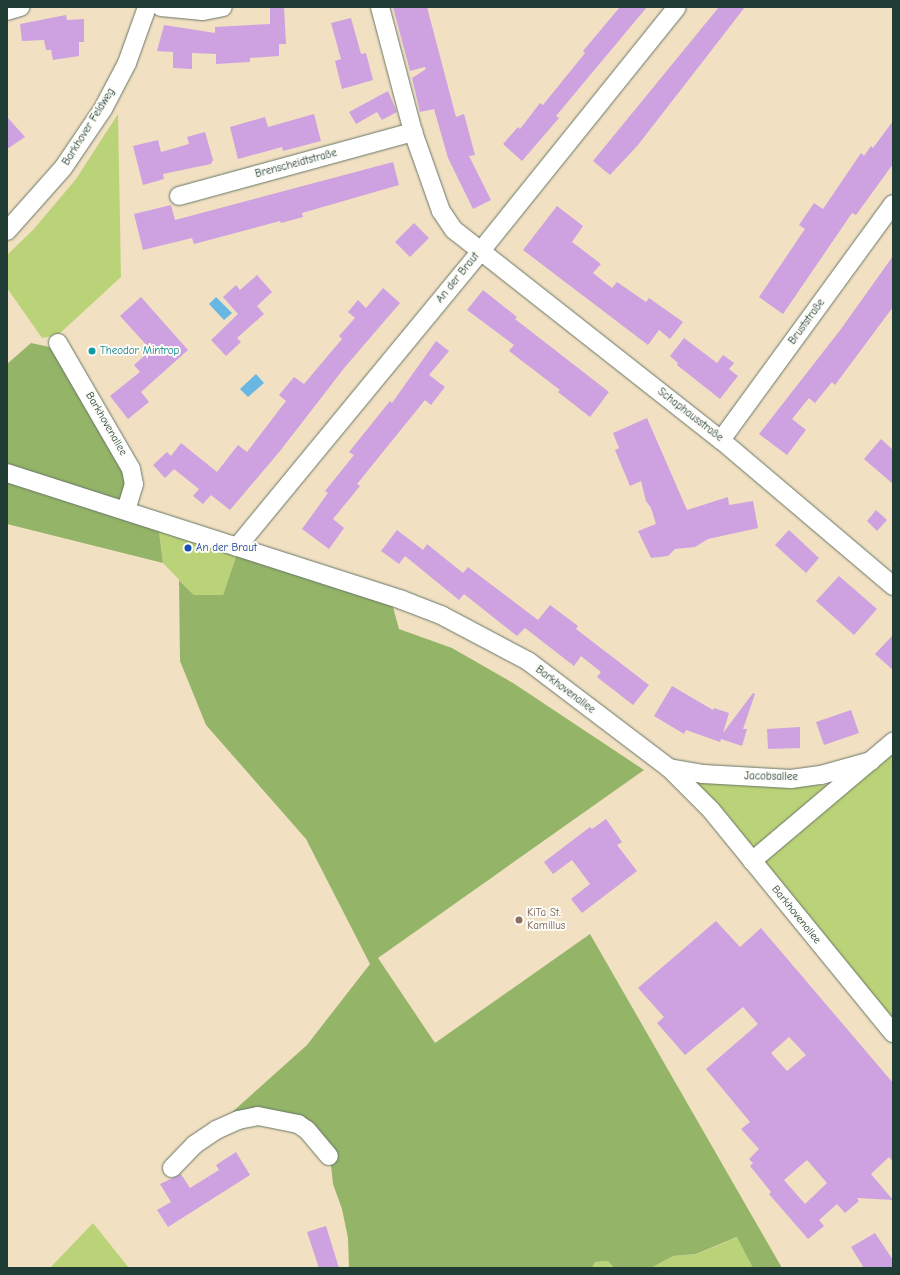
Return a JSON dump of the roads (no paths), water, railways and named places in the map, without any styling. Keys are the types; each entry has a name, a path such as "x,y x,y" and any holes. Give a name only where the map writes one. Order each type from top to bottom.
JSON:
{"street":[{"path":"7,11 20,7"},
{"name":"Barkhover Feldweg","path":"7,231 63,168 103,109 127,63 147,7"},
{"path":"161,7 203,11 223,7"},
{"path":"380,7 413,132 441,211 454,230 480,252"},
{"name":"An der Braut","path":"237,547 480,252 677,7"},
{"name":"Brenscheidtstraße","path":"180,196 413,132"},
{"name":"Bruststraße","path":"721,440 893,204"},
{"name":"Schaphausstraße","path":"480,252 721,440 893,586"},
{"name":"Barkhovenallee","path":"58,343 131,469 134,484 126,510"},
{"name":"Barkhovenallee","path":"7,473 396,598 448,618 528,661 669,768 711,810 893,1033"},
{"name":"Jacobsallee","path":"752,861 893,742"},
{"name":"Jacobsallee","path":"669,768 703,774 791,779 821,775 871,761"},
{"path":"172,1168 194,1145 216,1130 238,1120 258,1116 298,1124 307,1130 329,1156"}],"water":[{"path":"216,297 232,313 224,320 209,304"},
{"path":"256,374 264,383 248,397 240,389"}],"place":[{"name":"Theodor Mintrop","path":"92,351"},
{"name":"An der Braut","path":"188,548"},
{"name":"KiTa St. Kamillus","path":"519,920"}]}
